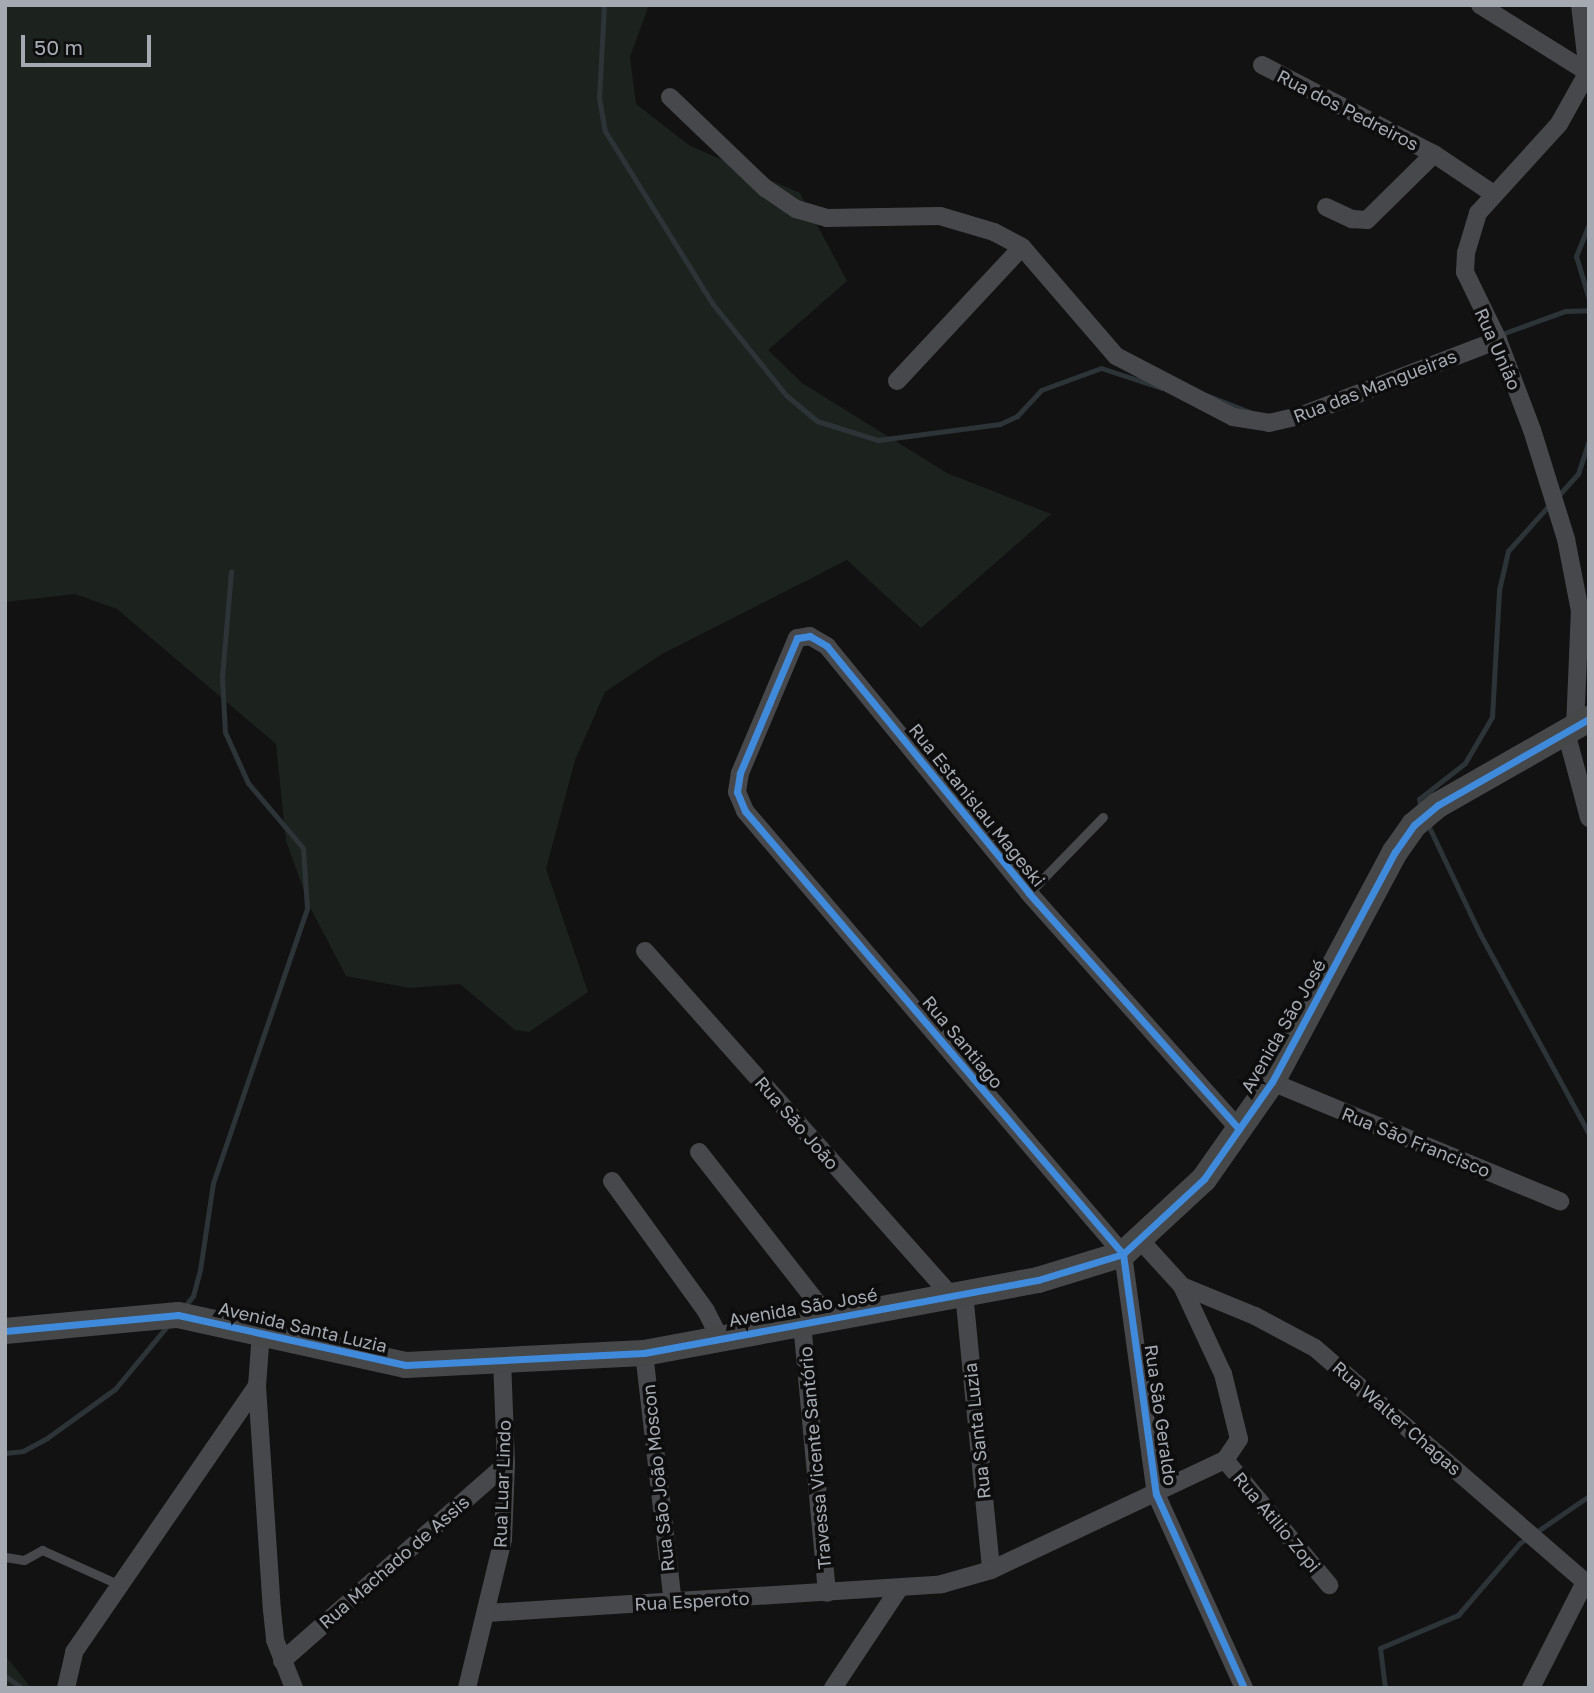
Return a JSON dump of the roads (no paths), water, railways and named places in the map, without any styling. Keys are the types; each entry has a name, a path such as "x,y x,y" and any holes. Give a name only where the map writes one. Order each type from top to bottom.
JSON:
{"street":[{"path":"1480,5 1588,72"},
{"path":"1580,5 1588,72"},
{"name":"Rua dos Pedreiros","path":"1262,65 1434,154 1492,193"},
{"name":"Rua União","path":"1588,72 1559,124 1492,193 1471,234 1465,272 1498,340 1532,430 1578,594 1577,726 1589,818"},
{"path":"670,97 765,188 803,212 848,219 940,216 994,232 1022,247 897,381"},
{"name":"Rua dos Pedreiros","path":"1326,207 1352,219 1367,220 1434,154"},
{"name":"Rua das Mangueiras","path":"1022,247 1116,356 1199,403 1252,422 1300,416 1498,340"},
{"name":"Rua Estanislau Mageski","path":"737,792 747,752 791,645 797,638 810,636 827,646 1029,893 1239,1129"},
{"name":"Avenida São José","path":"720,1338 1038,1280 1132,1248 1204,1179 1272,1082 1404,837 1438,805 1577,726"},
{"name":"Rua Santiago","path":"737,792 755,826 1132,1248 1182,1286"},
{"name":"Rua São João","path":"645,951 957,1294"},
{"name":"Rua São Francisco","path":"1272,1082 1560,1201"},
{"path":"699,1152 830,1319"},
{"path":"612,1181 706,1311 720,1338"},
{"name":"Rua São Geraldo","path":"1132,1248 1156,1494 1244,1688"},
{"path":"1182,1286 1232,1401 1239,1439 1225,1460"},
{"name":"Rua Walter Chagas","path":"1182,1286 1255,1316 1315,1348 1587,1583"},
{"name":"Rua Santa Luzia","path":"957,1294 991,1570"},
{"name":"Avenida Santa Luzia","path":"5,1331 178,1315 261,1332 366,1360 406,1365 645,1353 720,1338"},
{"name":"Travessa Vicente Santório","path":"802,1323 827,1593"},
{"path":"261,1332 257,1386 272,1610 282,1661 294,1688"},
{"name":"Rua São João Moscon","path":"645,1353 673,1602"},
{"name":"Rua Luar Lindo","path":"467,1688 503,1539 506,1464 502,1361"},
{"path":"66,1688 74,1652 257,1386"},
{"name":"Rua Esperoto","path":"487,1613 898,1590 991,1570 1225,1460"},
{"name":"Rua Atilio Zopi","path":"1225,1460 1329,1585"},
{"name":"Rua Machado de Assis","path":"282,1661 506,1464"},
{"path":"1531,1688 1587,1583"},
{"path":"833,1688 898,1590"}],"lane":[{"path":"1029,893 1103,817"},
{"path":"5,1557 24,1560 42,1550 120,1585"}],"waterway":[{"path":"604,5 599,98 605,131 712,303 786,395 817,421 878,440 1000,424 1017,416 1041,390 1101,368 1162,388"},
{"path":"1589,224 1576,256 1589,299"},
{"path":"1499,335 1565,311 1589,310"},
{"path":"1206,395 1252,413"},
{"path":"1557,497 1578,474 1589,440"},
{"path":"1421,810 1419,799 1465,763 1492,717 1499,590 1508,551 1550,504"},
{"path":"184,1307 193,1296 200,1270 213,1183 307,908 303,848 248,783 225,732 222,677 231,571"},
{"path":"1428,825 1480,934 1589,1134"},
{"path":"5,1453 23,1451 47,1438 115,1389 168,1325"},
{"path":"1385,1688 1380,1648 1458,1615 1520,1543 1589,1496"},
{"path":"5,1676 22,1688"}]}
